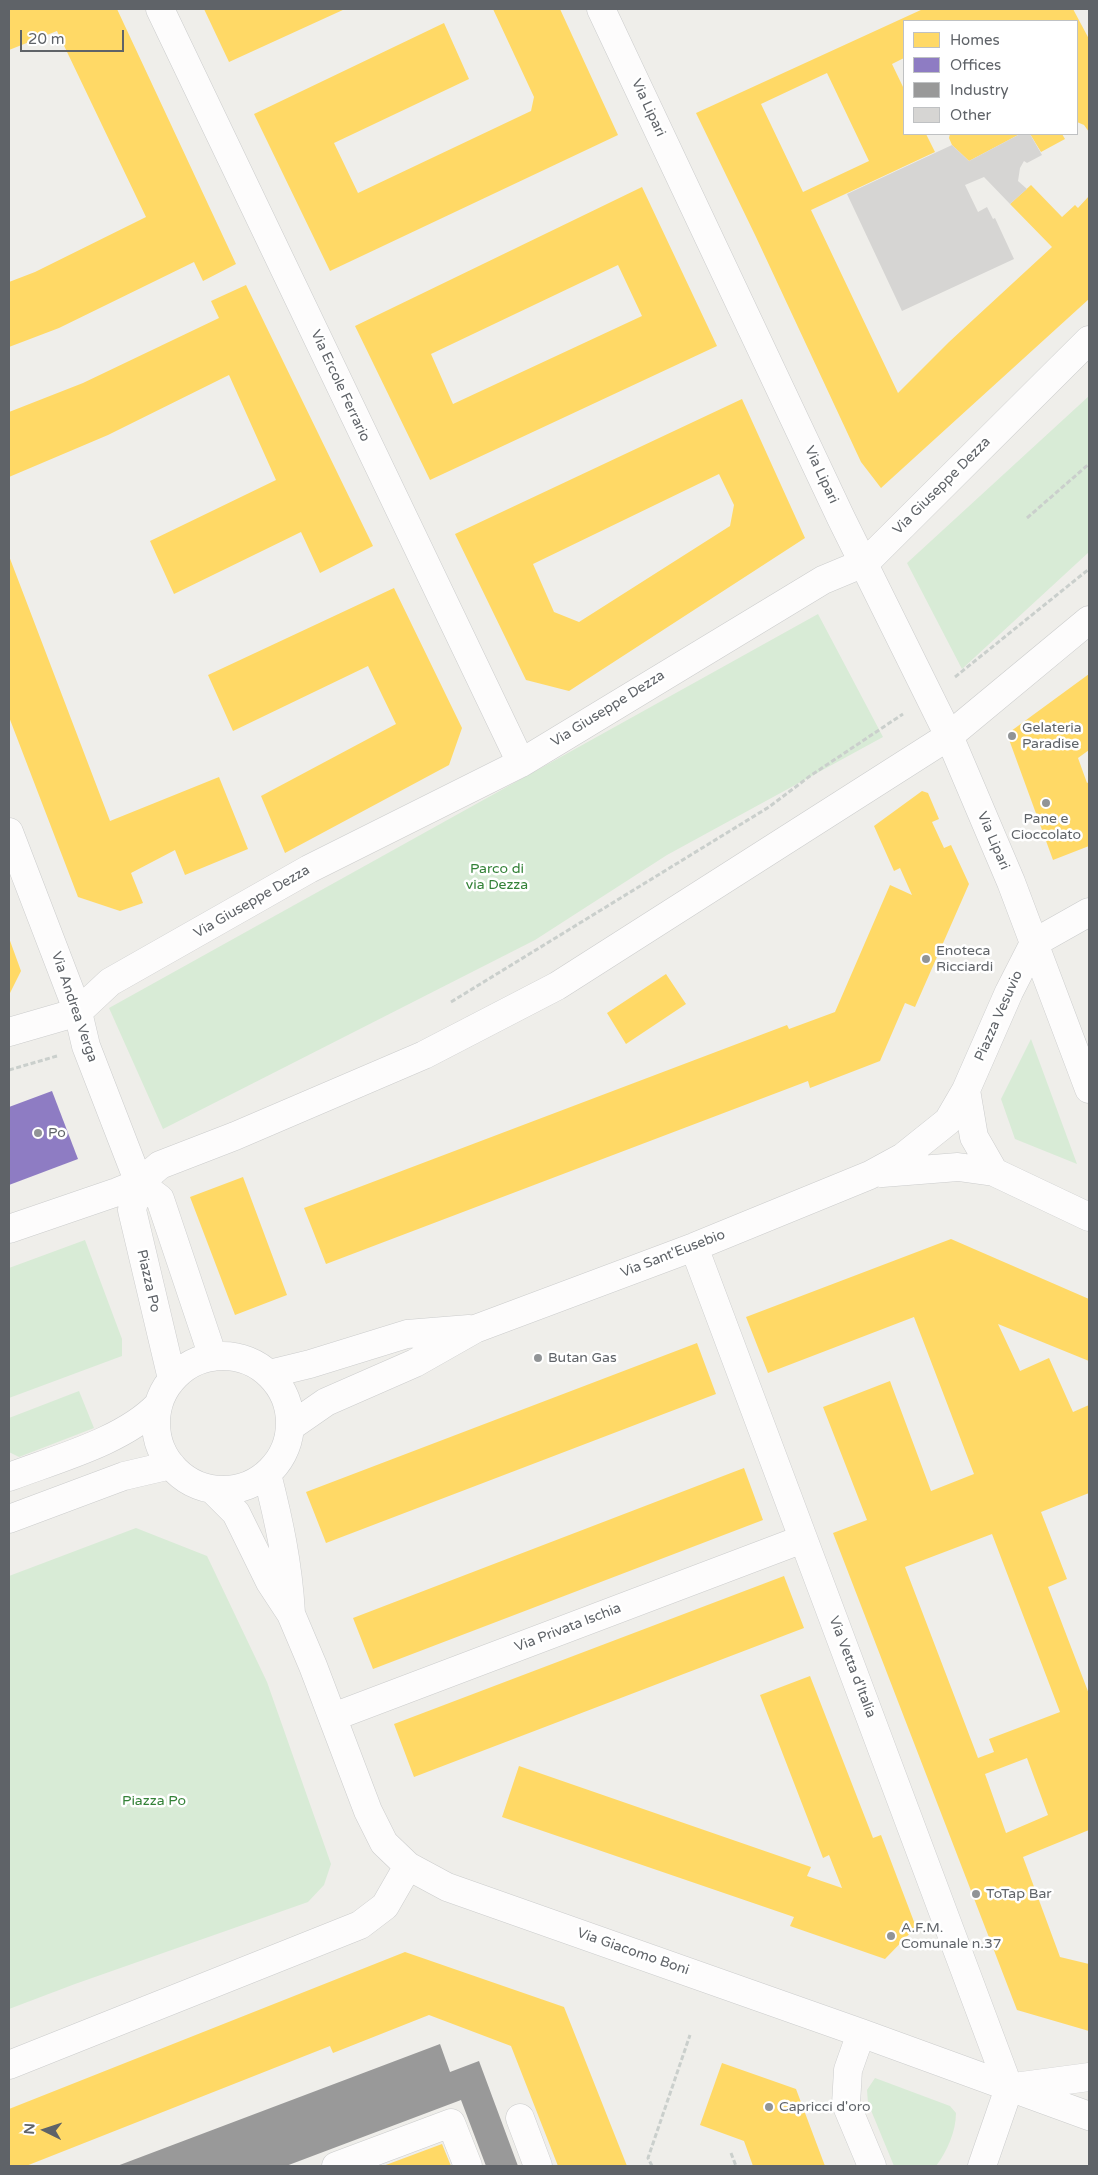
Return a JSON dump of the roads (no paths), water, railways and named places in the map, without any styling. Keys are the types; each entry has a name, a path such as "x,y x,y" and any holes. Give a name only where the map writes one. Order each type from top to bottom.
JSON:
{"street":[{"name":"Via Ercole Ferrario","path":"160,9 521,763"},
{"name":"Via Lipari","path":"601,9 863,562 949,736 1011,882 1034,943"},
{"name":"Via Giuseppe Dezza","path":"78,1012 110,982 309,869 521,763 823,580 871,557 1089,340"},
{"path":"9,1229 140,1183 160,1165 235,1136 424,1055 557,986 949,736 1089,620"},
{"name":"Via Andrea Verga","path":"9,832 78,1012 86,1046 140,1183"},
{"path":"1034,943 1089,912"},
{"name":"Piazza Vesuvio","path":"1034,943 1089,1089"},
{"name":"Piazza Vesuvio","path":"870,1175 903,1157 948,1121 966,1090 1009,992 1034,943"},
{"path":"9,1032 78,1012"},
{"path":"966,1090 974,1137 994,1172"},
{"path":"870,1175 958,1167 994,1172 1089,1218"},
{"name":"Via Sant'Eusebio","path":"290,1427 326,1402 416,1363 475,1329 694,1247 870,1175"},
{"path":"140,1183 160,1199 213,1356"},
{"name":"Piazza Po","path":"140,1183 132,1210 172,1379"},
{"name":"Via Vetta d'Italia","path":"694,1247 1009,2088"},
{"name":"Via Sant'Eusebio","path":"269,1374 310,1364 407,1334 475,1329"},
{"path":"213,1356 240,1358 255,1364 269,1374 283,1395 288,1410 290,1427 283,1451 267,1474 256,1482 241,1488 214,1490 199,1486 185,1479 163,1454 157,1438 156,1421 158,1405 172,1379 188,1366 213,1356"},
{"path":"9,1477 118,1435 137,1424 158,1405"},
{"path":"9,1519 124,1476 171,1465"},
{"path":"267,1474 279,1518 289,1579 291,1614"},
{"path":"9,2065 360,1925 385,1906 408,1866 384,1843 368,1811 333,1717 291,1614 270,1582 236,1513 214,1490"},
{"name":"Via Privata Ischia","path":"333,1717 803,1539"},
{"name":"Via Giacomo Boni","path":"408,1866 447,1887 861,2033 1089,2116"},
{"path":"861,2033 848,2070 846,2104 872,2166"},
{"name":"Via Giacomo Boni","path":"1009,2088 1089,2077"},
{"path":"982,2166 1009,2088"},
{"path":"520,2118 538,2166"},
{"path":"336,2166 452,2123 468,2166"}],"place":[{"name":"Gelateria Paradise","path":"1012,736"},
{"name":"Pane e Cioccolato","path":"1046,803"},
{"name":"Enoteca Ricciardi","path":"926,959"},
{"name":"Po","path":"38,1133"},
{"name":"Butan Gas","path":"538,1358"},
{"name":"ToTap Bar","path":"976,1894"},
{"name":"A.F.M. Comunale n.37","path":"891,1936"},
{"name":"Capricci d'oro","path":"769,2107"}],"park label":[{"name":"Parco di via Dezza","path":"497,878"}]}
